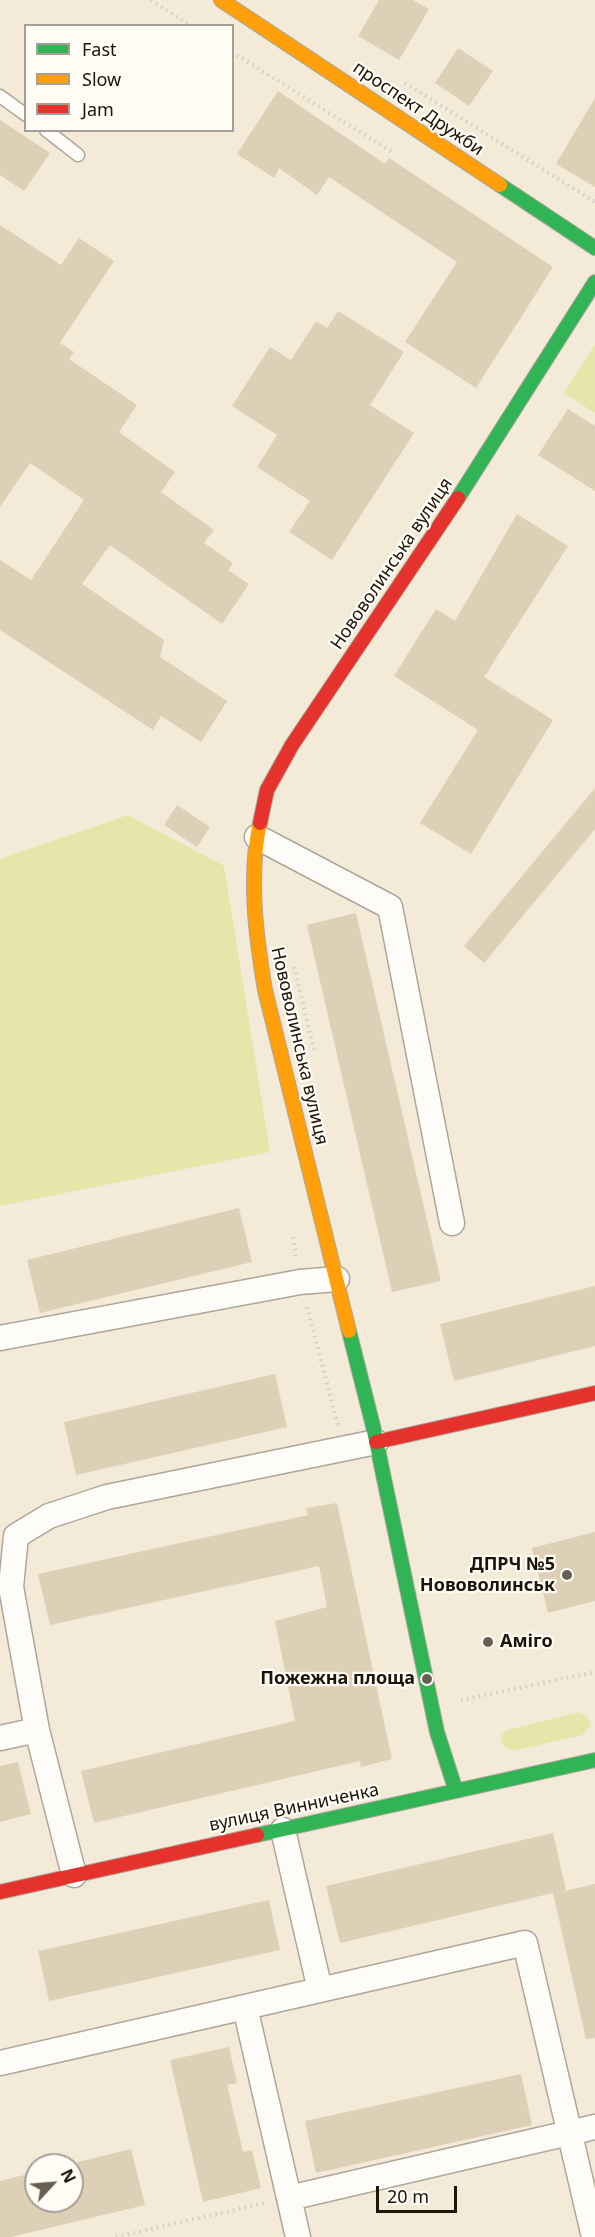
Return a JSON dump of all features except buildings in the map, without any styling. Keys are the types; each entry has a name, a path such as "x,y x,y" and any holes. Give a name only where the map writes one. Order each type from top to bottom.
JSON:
{"street":[{"name":"проспект Дружби","path":"221,0 595,248"},
{"name":"Нововолинська вулиця","path":"456,1791 437,1732 376,1442 259,955 255,885 256,837 267,790 292,745 414,566 595,282"},
{"path":"256,837 390,907 452,1223"},
{"path":"0,1338 300,1282 337,1279"},
{"path":"74,1875 37,1730 10,1587 16,1536 49,1516 107,1497 376,1442 595,1393"},
{"path":"0,1738 37,1730"},
{"name":"вулиця Винниченка","path":"0,1892 595,1760"},
{"path":"283,1830 320,1990"},
{"path":"0,2064 525,1943 594,2237"},
{"path":"245,2007 298,2237"},
{"path":"289,2198 595,2127"}],"lane":[{"path":"0,96 24,114"},
{"path":"49,132 78,155"}],"path":[{"path":"151,0 188,24"},
{"path":"404,82 595,202"},
{"path":"291,1225 300,1282 344,1448"},
{"path":"433,1706 595,1672"},
{"path":"116,2237 289,2198"}],"green space":[{"path":"595,344 595,413 564,393"},
{"path":"128,815 224,866 270,1152 0,1206 0,859"},
{"path":"580,1712 591,1724 583,1735 516,1750 507,1749 502,1743 501,1736 507,1730"}],"traffic: fast":[{"path":"500,185 595,248"},
{"path":"458,498 595,282"},
{"path":"349,1331 373,1426 437,1732 456,1791"},
{"path":"257,1835 595,1760"}],"traffic: slow":[{"path":"221,0 500,185"},
{"path":"260,823 256,843 254,885 256,928 265,990 349,1331"}],"traffic: jam":[{"path":"260,823 267,790 292,745 458,498"},
{"path":"376,1442 595,1393"},
{"path":"0,1892 257,1835"}],"place":[{"name":"ДПРЧ №5 Нововолинськ","path":"567,1575"},
{"name":"Аміго","path":"488,1642"},
{"name":"Пожежна площа","path":"427,1679"}]}
